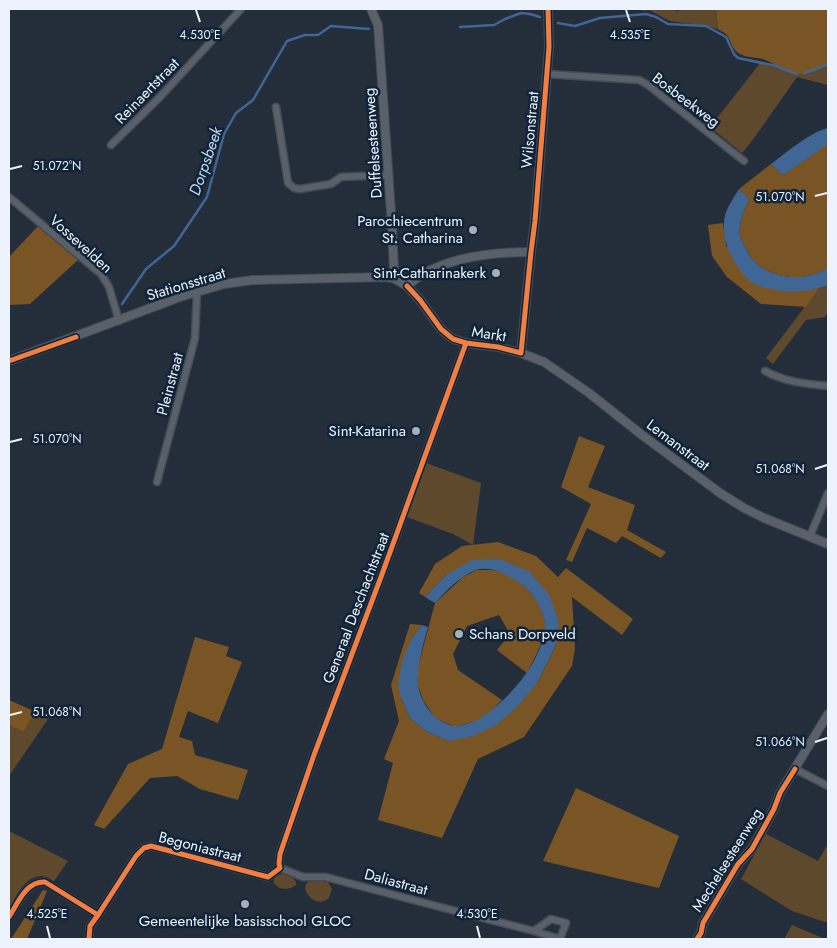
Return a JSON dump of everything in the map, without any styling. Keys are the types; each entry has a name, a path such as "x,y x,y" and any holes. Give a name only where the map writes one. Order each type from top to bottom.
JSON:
{"street":[{"name":"Reinaertstraat","path":"111,145 160,97 241,9"},
{"name":"Duffelsesteenweg","path":"371,9 378,25 389,175 394,260 393,278"},
{"name":"Wilsonstraat","path":"531,252 549,47 548,9"},
{"name":"Bosbeekweg","path":"546,74 639,80 648,85 744,161"},
{"path":"276,107 288,183 294,188 300,189 330,184 341,177 389,175"},
{"name":"Vossevelden","path":"9,197 101,274 109,287 119,320"},
{"path":"407,286 424,273 442,265 506,252 531,252"},
{"name":"Markt","path":"407,286 420,300 441,329 453,339 466,344 498,347 521,352 531,252"},
{"name":"Stationsstraat","path":"9,361 180,297 224,284 253,280 386,277 393,278 407,286"},
{"name":"Pleinstraat","path":"157,482 195,338 197,292"},
{"name":"Generaal Deschachtstraat","path":"280,868 280,854 314,755 466,344"},
{"name":"Lemanstraat","path":"521,352 544,362 565,376 720,494 764,518 828,544"},
{"path":"765,372 802,384 828,386"},
{"path":"810,536 828,493"},
{"name":"Mechelsesteenweg","path":"697,939 703,922 738,864 752,848 774,809 780,793 828,714"},
{"path":"795,769 828,786"},
{"name":"Begoniastraat","path":"89,939 90,926 136,856 144,848 151,846 268,877 280,868"},
{"name":"Daliastraat","path":"280,868 303,877 326,877 534,930 560,939 566,922 551,919 534,930"},
{"path":"9,917 28,887 38,882 45,882 98,915"}],"shaded area":[{"path":"643,9 678,11 682,9 716,9 718,29 670,21 649,10 642,11"},
{"path":"716,9 828,9 828,64 806,73 794,74 763,59 740,54 734,48 727,35 718,29"},
{"path":"761,62 797,74 828,64 828,85 797,77 742,153 710,127"},
{"path":"827,144 828,268 799,277 789,277 769,272 752,259 740,237 743,212 749,199 739,189 771,164 783,175"},
{"path":"723,223 726,246 797,291 819,288 806,307 761,304 727,277 712,256 708,225"},
{"path":"39,225 79,259 30,304 9,305 9,257"},
{"path":"828,285 828,312 825,317 806,320 773,364 766,358 819,288"},
{"path":"579,436 605,446 588,487 635,505 627,530 666,552 661,558 622,536 616,543 587,528 572,562 566,560 591,504 561,487"},
{"path":"426,463 481,483 473,545 453,534 407,517"},
{"path":"498,542 536,556 558,577 566,568 633,619 622,635 572,597 575,649 572,666 524,737 478,759 442,838 378,820 393,763 384,759 399,721 391,685 410,624 422,625 412,638 401,697 410,718 427,732 449,741 537,683 555,647 558,619 499,559 446,575 425,597 419,593 435,564 462,546"},
{"path":"477,570 501,572 512,577 527,588 543,612 545,630 540,647 527,673 497,650 510,634 499,615 467,626 453,654 458,670 502,700 477,721 455,727 435,718 423,700 418,686 418,667 435,603 463,577"},
{"path":"195,637 229,647 226,656 242,662 218,723 188,711 179,737 192,741 195,755 248,770 238,800 200,789 177,776 150,778 104,829 94,825 128,764 162,749"},
{"path":"9,700 36,712 23,732 9,725"},
{"path":"36,712 48,719 9,776 9,725 23,732"},
{"path":"576,788 679,836 659,888 543,861"},
{"path":"9,831 68,861 54,881 42,876 30,879 25,883 9,909"},
{"path":"766,834 818,861 826,847 828,848 828,923 792,911 741,879"},
{"path":"283,874 293,878 296,885 290,888 279,888 274,879"},
{"path":"312,880 328,882 332,889 329,898 319,902 307,894 305,886"},
{"path":"43,890 47,891 27,939 11,939"},
{"path":"792,925 825,939 784,939"}],"water":[{"path":"828,128 828,144 783,175 771,164 806,138"},
{"path":"739,189 749,199 742,217 740,236 752,259 769,272 789,277 810,275 828,268 828,285 810,290 790,292 762,287 747,278 730,253 724,232 724,223 729,205"},
{"path":"499,559 530,572 549,595 558,619 555,647 537,683 516,708 496,725 473,736 449,741 427,732 410,718 398,685 402,662 412,638 422,625 428,627 418,669 419,692 425,705 434,716 452,726 465,725 480,719 513,690 537,655 545,629 541,610 528,590 519,582 502,573 481,569 459,580 435,603 425,597 446,575 472,560"}],"waterway":[{"name":"Dorpsbeek","path":"460,27 494,25 521,13 540,17"},
{"name":"Dorpsbeek","path":"558,23 575,26 600,18 646,14 668,24 706,26 726,37 738,58 772,65 797,74"},
{"name":"Dorpsbeek","path":"122,304 146,269 174,246 207,197 224,134 236,113 253,100 287,41 305,35 318,35 331,26 369,29"},
{"name":"Dorpsbeek","path":"804,73 828,64"}],"cycle path":[{"path":"407,286 420,300 441,329 453,339 521,353 535,221 549,47 548,9"},
{"path":"9,361 76,337"},
{"path":"89,939 90,926 136,856 144,848 151,846 268,877 280,868 280,854 314,755 466,343"},
{"path":"697,939 701,933 703,923 738,864 752,849 774,809 780,793 795,769"},
{"path":"9,917 28,889 33,885 45,882 98,915"}],"place":[{"name":"Parochiecentrum St. Catharina","path":"473,230"},
{"name":"Sint-Catharinakerk","path":"496,273"},
{"name":"Sint-Katarina","path":"416,431"},
{"name":"Schans Dorpveld","path":"459,634"},
{"name":"Gemeentelijke basisschool GLOC","path":"245,904"}]}
